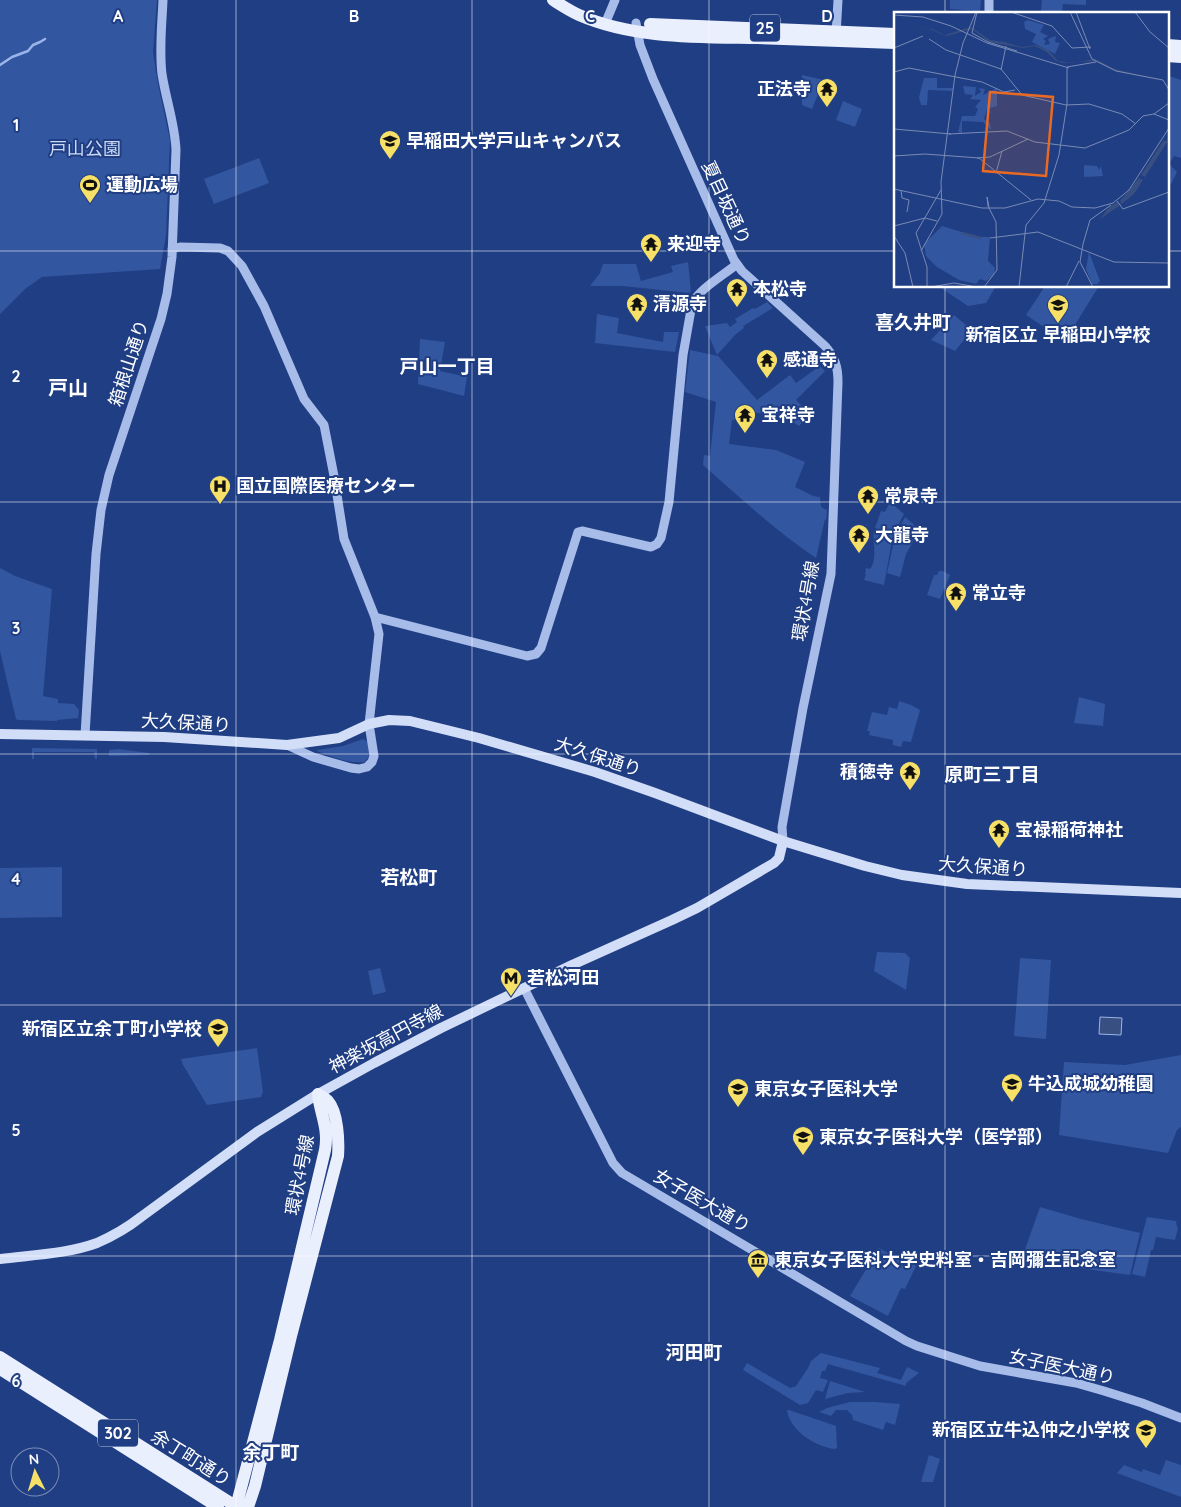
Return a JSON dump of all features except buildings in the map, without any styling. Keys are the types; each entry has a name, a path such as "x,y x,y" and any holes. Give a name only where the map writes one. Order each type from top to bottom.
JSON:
{"main road":[{"name":"25","path":"553,0 578,14 637,27 708,36 894,34"},
{"name":"25","path":"570,0 595,12 606,20"},
{"name":"25","path":"836,36 894,44"},
{"path":"1168,45 1181,46"},
{"path":"1168,56 1181,56"},
{"name":"大久保通り","path":"0,734 164,737 287,745 339,738 369,724 389,720 410,721 479,738 595,772 784,841 865,866 934,880 967,884 1181,893"},
{"name":"神楽坂高円寺線","path":"0,1259 80,1248 112,1236 141,1218 257,1132 318,1094 398,1050 524,988 705,903 774,863 779,858 784,841"},
{"name":"環状4号線","path":"236,1507 280,1340 325,1150 326,1129 318,1094"},
{"name":"環状4号線","path":"248,1507 255,1486 338,1156 338,1137 333,1111 329,1102 318,1094"},
{"name":"余丁町通り","path":"0,1358 236,1507"},
{"name":"余丁町通り","path":"0,1369 218,1507"}],"street":[{"name":"箱根山通り","path":"85,735 96,554 101,510 114,458 162,313 169,281 176,150 175,134 162,72 160,49 163,0"},
{"path":"606,20 615,0"},
{"path":"836,36 838,0"},
{"name":"夏目坂通り","path":"637,27 640,45 653,80 737,264 742,271 825,346 834,357 836,364"},
{"path":"172,248 180,246 226,249 242,266 264,306 304,399 324,425 344,539 375,618 379,634 369,724 374,756 372,762 367,767 359,769 350,768 313,757 287,745"},
{"path":"375,618 527,656 536,654 540,648 578,532 582,531 652,547 657,544 662,538 669,502 683,355 692,304 704,289 737,264"},
{"name":"環状4号線","path":"784,841 782,827 803,708 831,574 838,389 836,364"},
{"name":"女子医大通り","path":"524,988 613,1163 622,1173 906,1341 980,1366 1076,1383 1142,1403 1181,1418"}],"green space":[{"name":"戸山公園","path":"0,0 157,0 153,52 170,140 166,235 160,269 42,277 25,289 0,314"},
{"path":"950,0 981,0 980,11 950,9"},
{"path":"1042,0 1086,0 1086,5 1063,4 1062,12 1041,11"},
{"path":"802,75 824,80 812,109 802,105"},
{"path":"1169,76 1181,80 1181,158 1174,156 1169,164 1177,172 1171,184 1168,182"},
{"path":"843,101 862,109 855,127 836,120"},
{"path":"259,158 269,183 214,204 204,179"},
{"path":"688,262 691,292 689,293 623,286 590,286 600,273 603,264 636,264 641,281 673,272 671,266"},
{"path":"941,288 995,288 986,303 968,306"},
{"path":"1044,288 1098,288 1065,341 1026,315"},
{"path":"767,302 773,308 743,326 744,328 717,355 705,326 727,323 730,327 737,322 735,319"},
{"path":"597,314 619,318 617,333 663,342 664,332 679,332 675,352 595,343"},
{"path":"954,315 972,330 955,351 931,340"},
{"path":"420,339 445,342 440,371 467,377 464,396 418,384"},
{"path":"690,350 718,356 757,400 790,375 796,383 820,366 825,371 796,400 810,414 799,426 782,415 737,411 735,420 732,420 729,444 776,450 805,462 795,487 813,496 820,497 821,507 827,510 816,558 772,525 703,465 704,455 710,456 716,402 685,392"},
{"path":"890,502 904,514 893,535 875,528 881,511 885,512"},
{"path":"905,517 920,530 906,554 900,577 887,573 895,536"},
{"path":"874,530 893,535 884,585 864,580 866,568 870,569 874,560"},
{"path":"0,568 15,576 52,589 43,696 58,699 58,703 74,704 79,710 78,718 57,721 16,719 0,651"},
{"path":"939,571 950,575 940,599 927,595 934,575 937,575"},
{"path":"1079,697 1105,704 1103,726 1074,723"},
{"path":"899,701 920,710 911,742 903,741 901,747 893,745 893,740 869,735 870,731 867,731 872,712 887,715 889,707 897,709"},
{"path":"363,739 368,742 369,757 365,762 347,761 317,751 343,746"},
{"path":"32,748 97,749 97,759 95,759 94,752 34,752 34,759 32,759"},
{"path":"118,749 149,753 150,755 109,756 109,750"},
{"path":"62,867 62,917 0,918 0,868"},
{"path":"877,952 905,953 910,958 906,990 874,971"},
{"path":"1020,958 1051,960 1046,1039 1014,1036"},
{"path":"380,968 386,992 373,995 368,971"},
{"path":"257,1048 263,1092 261,1097 207,1105 181,1059"},
{"path":"1181,1055 1181,1127 1177,1130 1168,1153 1059,1135 1064,1062 1125,1065"},
{"path":"1040,1207 1140,1233 1130,1275 1072,1267 1023,1255"},
{"path":"1147,1217 1176,1221 1178,1228 1175,1240 1156,1237 1145,1277 1132,1274"},
{"path":"879,1248 907,1264 908,1261 916,1266 905,1289 901,1288 888,1316 850,1296"},
{"path":"821,1353 880,1368 877,1373 901,1380 907,1367 919,1373 906,1383 906,1386 828,1364 825,1371 822,1371 820,1378 828,1380 823,1392 816,1390 808,1403 800,1405 743,1370 747,1363 790,1388 796,1386 811,1361"},
{"path":"830,1381 865,1392 848,1393 825,1399"},
{"path":"850,1402 900,1404 895,1425 886,1422 883,1430 853,1420 852,1415 847,1410 836,1410 831,1416 819,1412"},
{"path":"787,1410 836,1426 837,1448 828,1448 805,1437 793,1425"},
{"path":"929,1455 940,1459 933,1482 921,1482"},
{"path":"1166,1460 1181,1465 1181,1497 1117,1473 1124,1465 1142,1472 1143,1469 1160,1475"}],"shaded area":[{"path":"1100,1017 1122,1018 1121,1035 1099,1034"}],"waterway":[{"path":"0,65 12,57 28,51 33,45 45,39"}],"place":[{"name":"正法寺","path":"827,108"},
{"name":"早稲田大学戸山キャンパス","path":"390,160"},
{"name":"運動広場","path":"90,204"},
{"name":"来迎寺","path":"651,263"},
{"name":"本松寺","path":"737,308"},
{"name":"清源寺","path":"637,323"},
{"name":"新宿区立 早稲田小学校","path":"1058,324"},
{"name":"感通寺","path":"767,379"},
{"name":"宝祥寺","path":"745,434"},
{"name":"国立国際医療センター","path":"220,505"},
{"name":"常泉寺","path":"868,515"},
{"name":"大龍寺","path":"859,554"},
{"name":"常立寺","path":"956,612"},
{"name":"積徳寺","path":"910,791"},
{"name":"宝禄稲荷神社","path":"999,849"},
{"name":"若松河田","path":"511,997"},
{"name":"新宿区立余丁町小学校","path":"218,1048"},
{"name":"牛込成城幼稚園","path":"1012,1103"},
{"name":"東京女子医科大学","path":"738,1108"},
{"name":"東京女子医科大学（医学部）","path":"803,1156"},
{"name":"東京女子医科大学史料室・吉岡彌生記念室","path":"758,1279"},
{"name":"新宿区立牛込仲之小学校","path":"1146,1449"}],"district":[{"name":"喜久井町","path":"913,322"},
{"name":"戸山一丁目","path":"447,366"},
{"name":"戸山","path":"68,388"},
{"name":"原町三丁目","path":"992,774"},
{"name":"若松町","path":"409,877"},
{"name":"河田町","path":"694,1352"},
{"name":"余丁町","path":"271,1452"}]}
